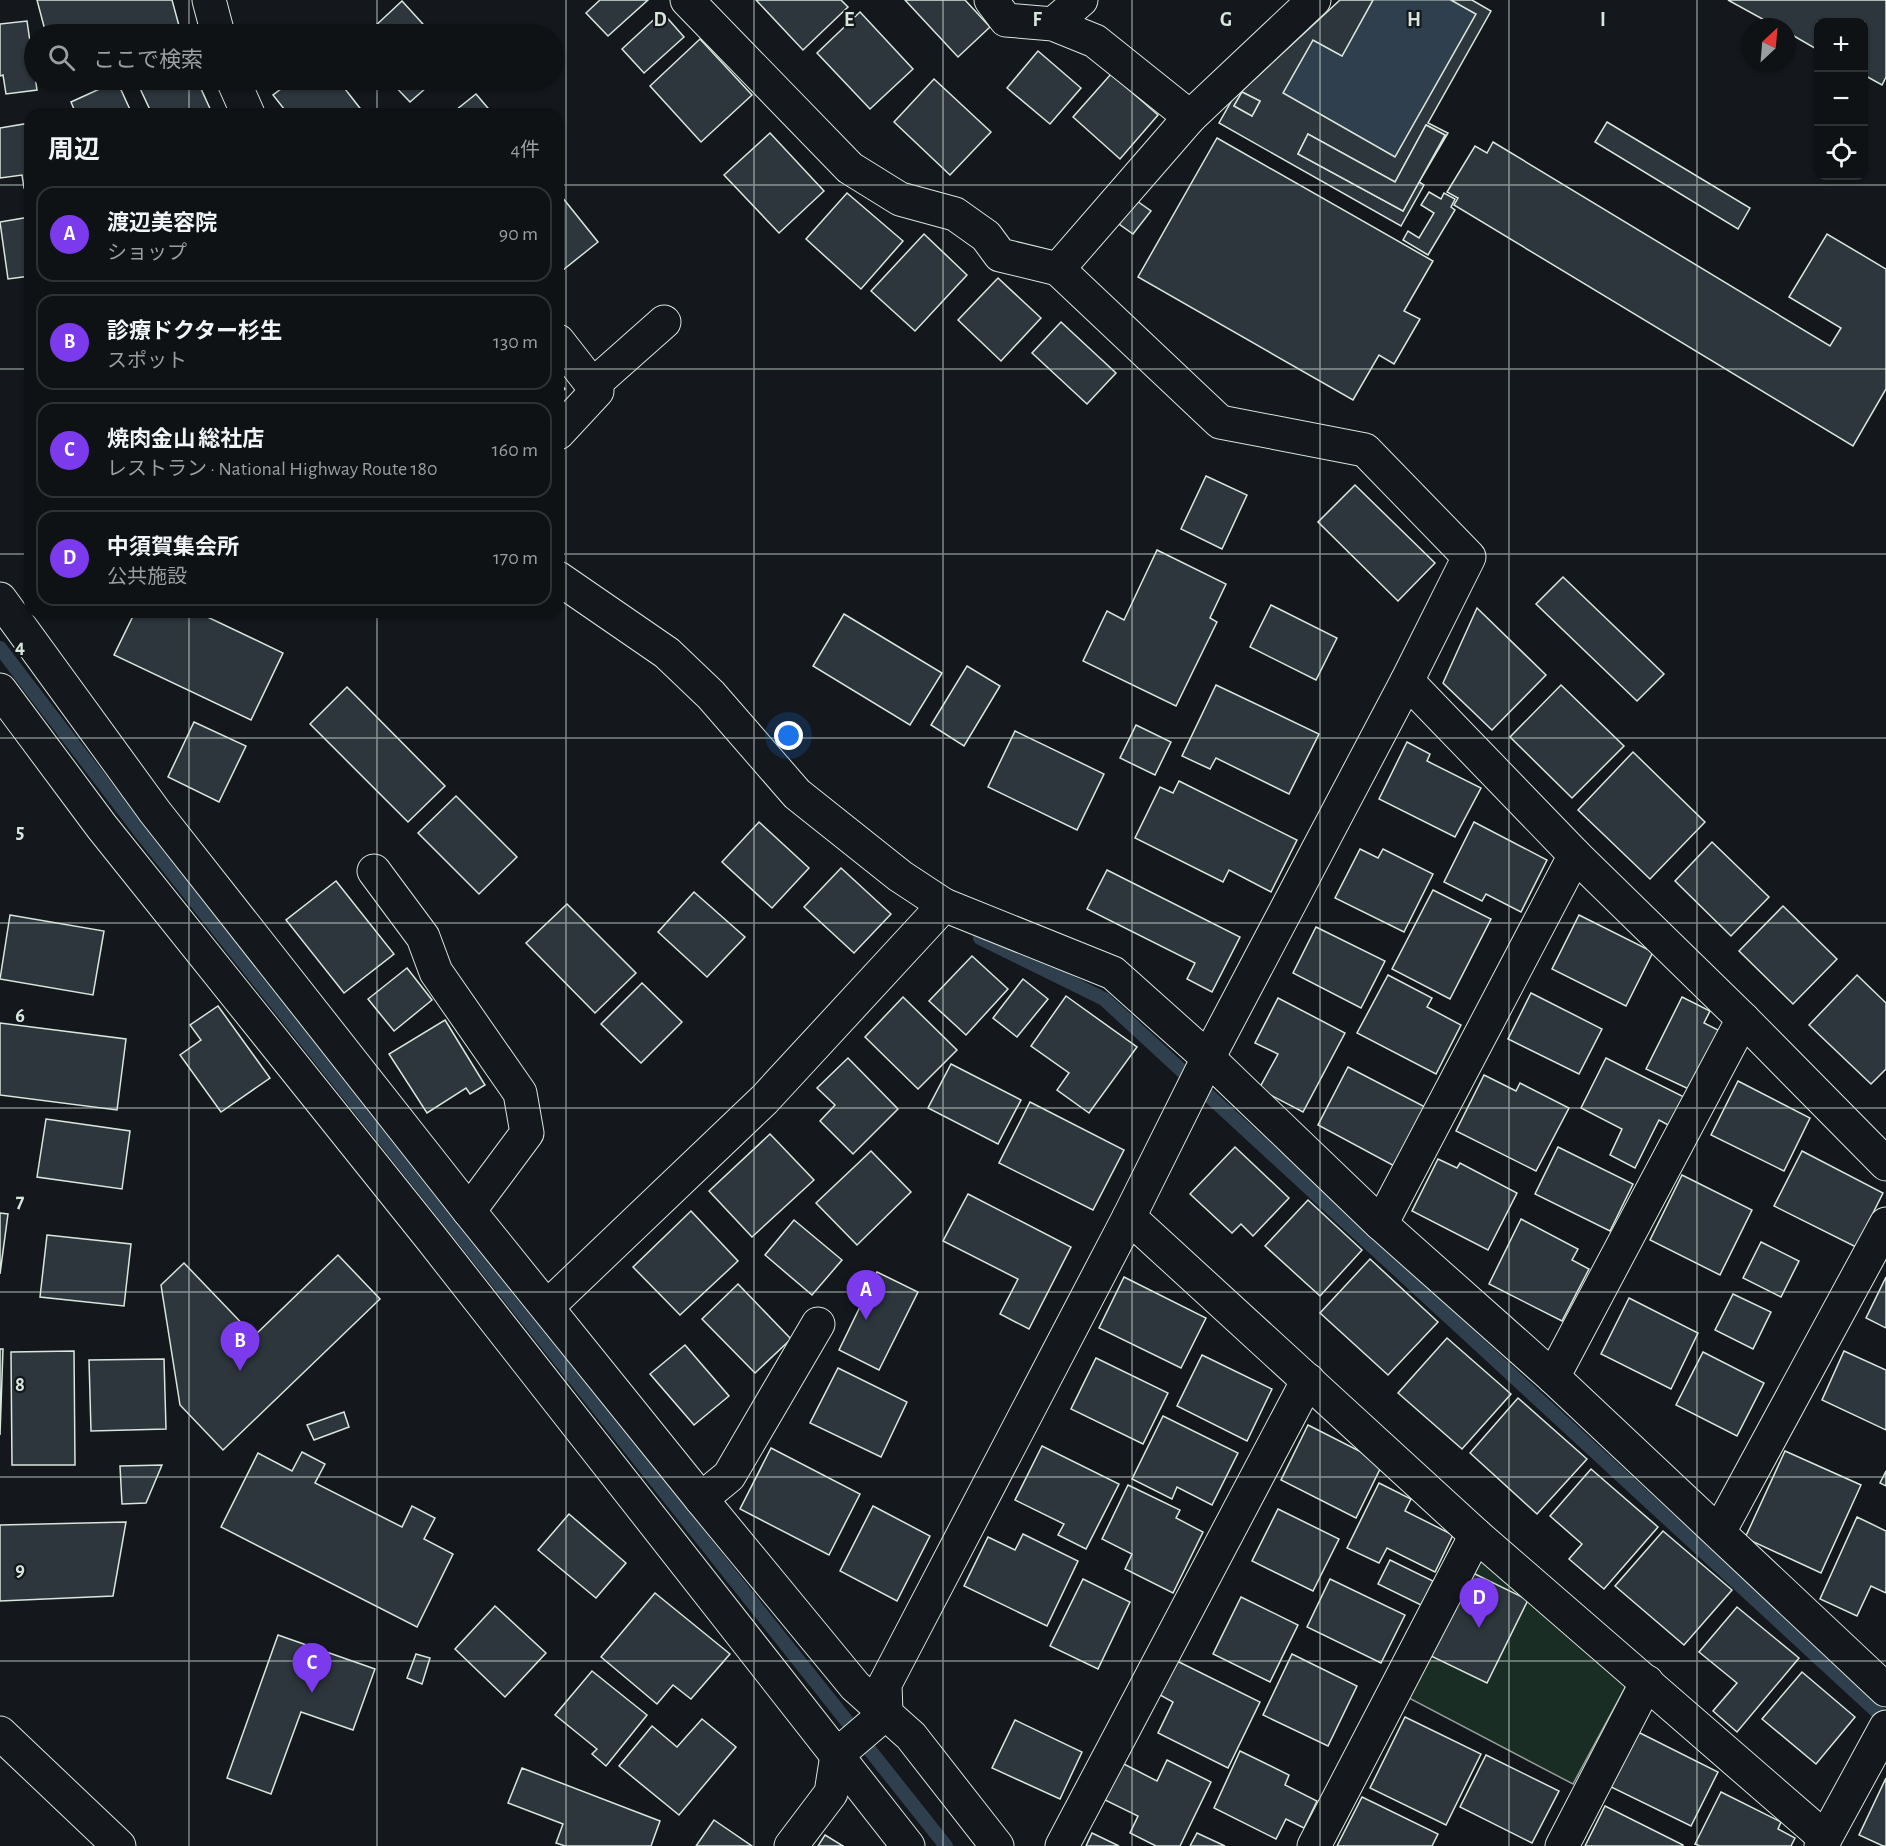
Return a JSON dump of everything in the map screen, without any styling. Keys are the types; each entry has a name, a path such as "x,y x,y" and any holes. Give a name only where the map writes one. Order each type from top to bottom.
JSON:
{"main road":[{"path":"209,0 215,24"},
{"path":"687,0 850,168 900,199 955,214 986,237 1000,255 1058,269 1220,422 1365,450 1469,557 1407,681 1208,1058 1130,1217 885,1684 831,1793 791,1846"},
{"path":"991,0 1006,21 1053,24 1095,41 1190,117"},
{"path":"1053,24 1081,0"},
{"path":"1058,269 1190,117 1314,0"},
{"path":"237,90 245,108"},
{"path":"593,385 664,322"},
{"path":"564,349 597,391 564,427"},
{"path":"564,582 667,653 711,695 797,794 900,876 944,905 1113,973 1208,1058 1381,1224 1553,1377 1886,1689"},
{"path":"0,599 155,812 469,1211 855,1686 859,1736"},
{"path":"1407,681 1575,855 1743,1019 1886,1164"},
{"path":"0,690 102,827 438,1248 859,1736 908,1846"},
{"path":"1381,1224 1575,855"},
{"path":"374,871 423,937 436,972 520,1092 527,1133 469,1211"},
{"path":"547,1307 764,1100 944,905"},
{"path":"1553,1377 1743,1019"},
{"path":"1130,1217 1476,1535 1647,1682 1823,1842 1883,1733"},
{"path":"1719,1532 1886,1224"},
{"path":"701,1499 729,1476 818,1324"},
{"path":"1062,1846 1308,1380"},
{"path":"1314,1846 1476,1535"},
{"path":"1562,1846 1647,1682"},
{"path":"0,1733 119,1846"},
{"path":"859,1736 911,1736 997,1846"}],"green space":[{"path":"1478,1552 1628,1682 1573,1784 1407,1697"}],"water":[{"path":"1373,0 1451,0 1476,14 1395,157 1283,93 1313,40 1342,56"}],"building":[{"path":"37,0 172,0 179,24 43,24"},
{"path":"600,0 648,0 608,36 586,13"},
{"path":"756,0 841,0 848,7 803,50"},
{"path":"905,0 965,0 990,27 958,57"},
{"path":"1340,0 1373,0 1342,56 1313,40 1283,93 1395,157 1476,14 1451,0 1472,0 1491,11 1428,123 1448,133 1419,181 1445,135 1426,125 1395,182 1308,134 1298,154 1403,211 1419,182 1424,185 1401,226 1219,123 1232,100","holes":["1242,92 1260,101 1252,116 1234,106"]},
{"path":"1728,0 1886,0 1886,77 1882,85 1868,77 1868,18 1814,18 1814,48 1796,37 1796,18 1761,18"},
{"path":"402,1 423,24 377,24"},
{"path":"662,12 684,37 644,73 622,49"},
{"path":"860,12 913,69 870,109 817,53"},
{"path":"27,21 27,24 24,24 24,90 37,90 6,94 3,75 0,76 0,24"},
{"path":"700,39 752,95 701,142 650,86"},
{"path":"1038,51 1081,88 1050,124 1007,88"},
{"path":"1111,74 1158,115 1120,159 1073,117"},
{"path":"934,79 991,132 950,175 894,122"},
{"path":"97,90 121,90 129,108 74,108 71,102"},
{"path":"141,90 202,90 210,108 149,108"},
{"path":"280,90 346,90 360,108 283,108 273,95"},
{"path":"399,90 424,90 410,102"},
{"path":"1242,92 1260,101 1252,116 1234,106"},
{"path":"476,94 488,108 458,108"},
{"path":"1607,122 1750,208 1738,229 1595,142"},
{"path":"24,124 24,188 22,175 0,178 0,128"},
{"path":"1426,125 1445,135 1403,211 1298,154 1308,134 1395,182"},
{"path":"770,133 824,191 779,233 724,175"},
{"path":"1217,138 1433,261 1404,311 1420,319 1394,364 1379,355 1353,400 1138,277"},
{"path":"1493,142 1830,346 1841,328 1789,297 1827,234 1886,269 1886,389 1853,446 1454,205 1458,198 1447,192 1475,146 1487,153"},
{"path":"1429,192 1441,199 1444,193 1455,199 1451,207 1455,210 1428,255 1403,240 1408,231 1419,238 1434,213 1421,205"},
{"path":"847,193 903,241 861,289 806,239"},
{"path":"564,200 598,242 564,269"},
{"path":"1137,201 1151,211 1133,234 1119,224"},
{"path":"24,218 24,277 8,279 0,222"},
{"path":"924,234 967,275 915,331 871,291"},
{"path":"998,278 1041,318 1001,361 958,320"},
{"path":"1061,322 1116,373 1087,404 1032,353"},
{"path":"1206,476 1247,495 1222,549 1181,529"},
{"path":"1355,485 1435,563 1398,601 1318,522"},
{"path":"1157,550 1226,584 1210,618 1217,622 1176,706 1083,661 1107,611 1124,620"},
{"path":"1563,577 1664,674 1637,701 1536,604"},
{"path":"1271,605 1337,638 1316,680 1250,647"},
{"path":"1477,608 1546,675 1492,730 1443,683"},
{"path":"844,614 942,673 910,725 813,666"},
{"path":"132,618 210,618 283,653 251,720 114,655"},
{"path":"967,666 1000,686 964,746 931,725"},
{"path":"1216,685 1319,734 1289,794 1216,758 1210,769 1182,756"},
{"path":"1561,685 1624,746 1572,798 1510,737"},
{"path":"347,687 445,786 408,822 310,724"},
{"path":"194,722 246,746 219,802 168,777"},
{"path":"1136,725 1171,742 1155,775 1120,758"},
{"path":"1015,731 1104,774 1077,830 988,787"},
{"path":"1407,742 1430,754 1427,761 1481,788 1455,837 1379,799"},
{"path":"1633,752 1705,822 1650,879 1578,810"},
{"path":"1179,781 1297,840 1271,892 1229,870 1223,882 1135,838 1160,787 1173,793"},
{"path":"456,796 517,857 479,894 418,833"},
{"path":"759,822 809,868 772,908 722,862"},
{"path":"1474,822 1547,860 1521,912 1486,894 1482,901 1444,882"},
{"path":"1712,842 1769,897 1731,936 1675,881"},
{"path":"1360,849 1378,858 1383,849 1433,874 1404,932 1335,898"},
{"path":"841,868 891,914 854,953 804,907"},
{"path":"1107,870 1240,937 1212,992 1187,979 1195,963 1087,909"},
{"path":"336,881 394,954 344,993 286,920"},
{"path":"1433,890 1491,919 1450,999 1392,969"},
{"path":"694,892 745,937 707,977 658,932"},
{"path":"567,904 636,973 595,1013 526,943"},
{"path":"1783,906 1837,959 1793,1004 1739,951"},
{"path":"10,915 104,931 93,995 0,979"},
{"path":"1579,915 1653,952 1626,1006 1552,969"},
{"path":"1316,927 1385,961 1361,1008 1293,973"},
{"path":"972,956 1008,989 966,1035 929,1001"},
{"path":"407,968 432,1000 394,1031 368,999"},
{"path":"1388,975 1432,998 1427,1007 1461,1025 1436,1074 1357,1033"},
{"path":"1857,975 1886,1003 1886,1069 1871,1084 1809,1025"},
{"path":"1023,979 1048,999 1017,1037 993,1018"},
{"path":"642,983 682,1022 641,1063 601,1024"},
{"path":"1531,993 1602,1029 1579,1074 1508,1039"},
{"path":"1066,996 1137,1047 1089,1113 1057,1090 1069,1073 1031,1046"},
{"path":"903,997 957,1050 918,1089 865,1037"},
{"path":"1682,997 1710,1011 1704,1023 1722,1032 1693,1091 1646,1069"},
{"path":"1278,998 1345,1033 1303,1112 1259,1089 1278,1054 1255,1043"},
{"path":"218,1006 270,1078 221,1112 180,1055 201,1040 190,1025"},
{"path":"445,1020 485,1085 470,1094 466,1088 427,1113 389,1054"},
{"path":"0,1023 126,1039 117,1110 0,1095"},
{"path":"848,1058 898,1109 853,1154 820,1121 835,1105 817,1088"},
{"path":"1606,1058 1684,1097 1670,1126 1659,1120 1635,1168 1610,1155 1622,1129 1581,1108"},
{"path":"951,1064 1021,1100 998,1144 928,1108"},
{"path":"1348,1067 1429,1109 1398,1168 1318,1125"},
{"path":"1484,1075 1516,1091 1520,1083 1569,1108 1536,1171 1456,1131"},
{"path":"1738,1081 1810,1118 1784,1171 1711,1135"},
{"path":"1030,1102 1124,1150 1093,1210 999,1163"},
{"path":"46,1119 130,1131 122,1189 37,1177"},
{"path":"770,1134 814,1180 752,1237 709,1191"},
{"path":"1235,1147 1289,1198 1253,1236 1241,1224 1232,1233 1190,1194"},
{"path":"1558,1147 1633,1184 1610,1231 1535,1194"},
{"path":"871,1151 911,1192 857,1245 816,1203"},
{"path":"1802,1151 1883,1193 1856,1247 1774,1206"},
{"path":"1438,1159 1457,1168 1460,1163 1517,1193 1488,1250 1412,1211"},
{"path":"1682,1175 1752,1210 1720,1275 1650,1240"},
{"path":"968,1194 1071,1247 1029,1329 1000,1314 1018,1279 943,1241"},
{"path":"1308,1200 1362,1250 1320,1296 1265,1246"},
{"path":"691,1211 738,1261 680,1315 633,1267"},
{"path":"0,1213 8,1214 0,1274"},
{"path":"1521,1219 1578,1249 1572,1260 1589,1269 1562,1321 1489,1284"},
{"path":"794,1220 842,1260 812,1295 765,1255"},
{"path":"47,1235 131,1244 124,1306 40,1297"},
{"path":"1761,1242 1799,1261 1781,1297 1743,1278"},
{"path":"338,1255 380,1299 223,1450 180,1405 161,1285 184,1263 254,1336"},
{"path":"1370,1259 1438,1322 1388,1375 1320,1313"},
{"path":"877,1272 918,1292 879,1370 839,1350"},
{"path":"1124,1277 1206,1318 1181,1368 1099,1328"},
{"path":"1886,1277 1886,1328 1866,1318"},
{"path":"738,1284 791,1339 755,1373 702,1319"},
{"path":"1733,1294 1771,1312 1753,1349 1715,1330"},
{"path":"1629,1298 1698,1333 1671,1389 1601,1354"},
{"path":"1447,1338 1511,1394 1462,1449 1398,1393"},
{"path":"685,1345 729,1396 694,1425 650,1374"},
{"path":"0,1349 3,1349 0,1435"},
{"path":"74,1351 75,1465 12,1465 11,1352"},
{"path":"1844,1351 1886,1370 1886,1430 1822,1400"},
{"path":"1703,1352 1764,1383 1737,1436 1676,1405"},
{"path":"1202,1355 1272,1389 1247,1441 1177,1406"},
{"path":"1096,1358 1168,1393 1143,1444 1071,1409"},
{"path":"164,1359 166,1429 91,1431 89,1360"},
{"path":"838,1368 907,1402 881,1457 810,1423"},
{"path":"1518,1398 1587,1459 1537,1514 1470,1453"},
{"path":"344,1412 349,1427 314,1440 307,1425"},
{"path":"1163,1416 1238,1453 1212,1505 1177,1487 1172,1499 1132,1479"},
{"path":"1308,1425 1383,1463 1356,1518 1281,1480"},
{"path":"1042,1446 1119,1484 1086,1549 1058,1535 1064,1524 1015,1500"},
{"path":"771,1448 860,1494 829,1555 740,1509"},
{"path":"1785,1451 1861,1485 1821,1573 1745,1538"},
{"path":"302,1452 325,1464 315,1483 402,1527 412,1506 435,1518 424,1539 453,1554 417,1627 221,1527 258,1453 292,1471"},
{"path":"162,1465 146,1503 122,1504 120,1466"},
{"path":"1591,1469 1658,1527 1604,1589 1569,1559 1582,1544 1550,1516"},
{"path":"1886,1471 1886,1486 1880,1483"},
{"path":"1379,1483 1411,1499 1405,1511 1453,1535 1435,1572 1387,1548 1379,1563 1347,1548"},
{"path":"1128,1485 1180,1510 1176,1518 1203,1532 1173,1593 1125,1569 1132,1554 1102,1539"},
{"path":"873,1506 930,1536 897,1601 840,1571"},
{"path":"1278,1509 1339,1539 1313,1591 1252,1561"},
{"path":"569,1514 626,1563 596,1598 538,1550"},
{"path":"1857,1517 1886,1531 1886,1593 1871,1586 1857,1616 1820,1599"},
{"path":"126,1522 113,1596 0,1601 0,1525"},
{"path":"1663,1531 1732,1590 1684,1645 1615,1586"},
{"path":"1023,1534 1078,1561 1047,1626 964,1586 988,1537 1015,1550"},
{"path":"1390,1560 1433,1581 1421,1605 1378,1584"},
{"path":"1471,1572 1528,1600 1487,1683 1431,1656"},
{"path":"1083,1579 1130,1602 1098,1669 1050,1646"},
{"path":"1330,1579 1405,1615 1381,1663 1307,1627"},
{"path":"655,1593 730,1654 691,1699 673,1685 657,1704 601,1657"},
{"path":"1241,1597 1298,1625 1270,1682 1213,1654"},
{"path":"495,1606 546,1653 505,1697 455,1649"},
{"path":"1737,1607 1799,1658 1737,1732 1713,1711 1737,1683 1699,1652"},
{"path":"278,1635 375,1669 353,1730 301,1712 271,1794 227,1778"},
{"path":"416,1654 430,1658 422,1684 407,1678"},
{"path":"1292,1654 1357,1686 1328,1746 1263,1715"},
{"path":"1177,1661 1260,1702 1228,1768 1158,1733 1173,1702 1160,1695"},
{"path":"592,1671 647,1715 606,1766 592,1754 597,1749 555,1715"},
{"path":"1802,1672 1855,1717 1816,1764 1762,1719"},
{"path":"1405,1717 1481,1754 1446,1825 1370,1788"},
{"path":"702,1719 736,1747 679,1815 619,1766 652,1726 677,1747"},
{"path":"1015,1720 1082,1752 1060,1799 992,1768"},
{"path":"1636,1731 1718,1772 1691,1826 1609,1786"},
{"path":"1240,1751 1289,1775 1285,1785 1317,1801 1304,1828 1286,1819 1276,1839 1214,1808"},
{"path":"1486,1755 1559,1791 1532,1843 1460,1807"},
{"path":"1167,1760 1211,1782 1180,1846 1156,1846 1130,1833 1138,1816 1105,1800 1122,1763 1157,1781"},
{"path":"522,1768 660,1821 651,1846 565,1846 556,1843 563,1824 508,1803"},
{"path":"1886,1778 1886,1846 1883,1846 1859,1835"},
{"path":"1721,1792 1781,1822 1778,1829 1795,1838 1791,1846 1700,1846 1695,1844"},
{"path":"1362,1797 1438,1834 1432,1846 1337,1846"},
{"path":"1605,1806 1683,1845 1683,1846 1585,1846"},
{"path":"714,1820 752,1846 696,1846"},
{"path":"1092,1833 1119,1846 1086,1846"},
{"path":"1197,1833 1225,1846 1190,1846"},
{"path":"825,1835 843,1846 818,1846"}],"waterway":[{"path":"0,648 141,833 946,1846"},
{"path":"980,938 1104,999 1886,1720"}],"place":[{"name":"渡辺美容院","path":"866,1320"},
{"name":"診療ドクター杉生","path":"240,1371"},
{"name":"中須賀集会所","path":"1479,1628"},
{"name":"焼肉金山 総社店","path":"312,1693"}]}
